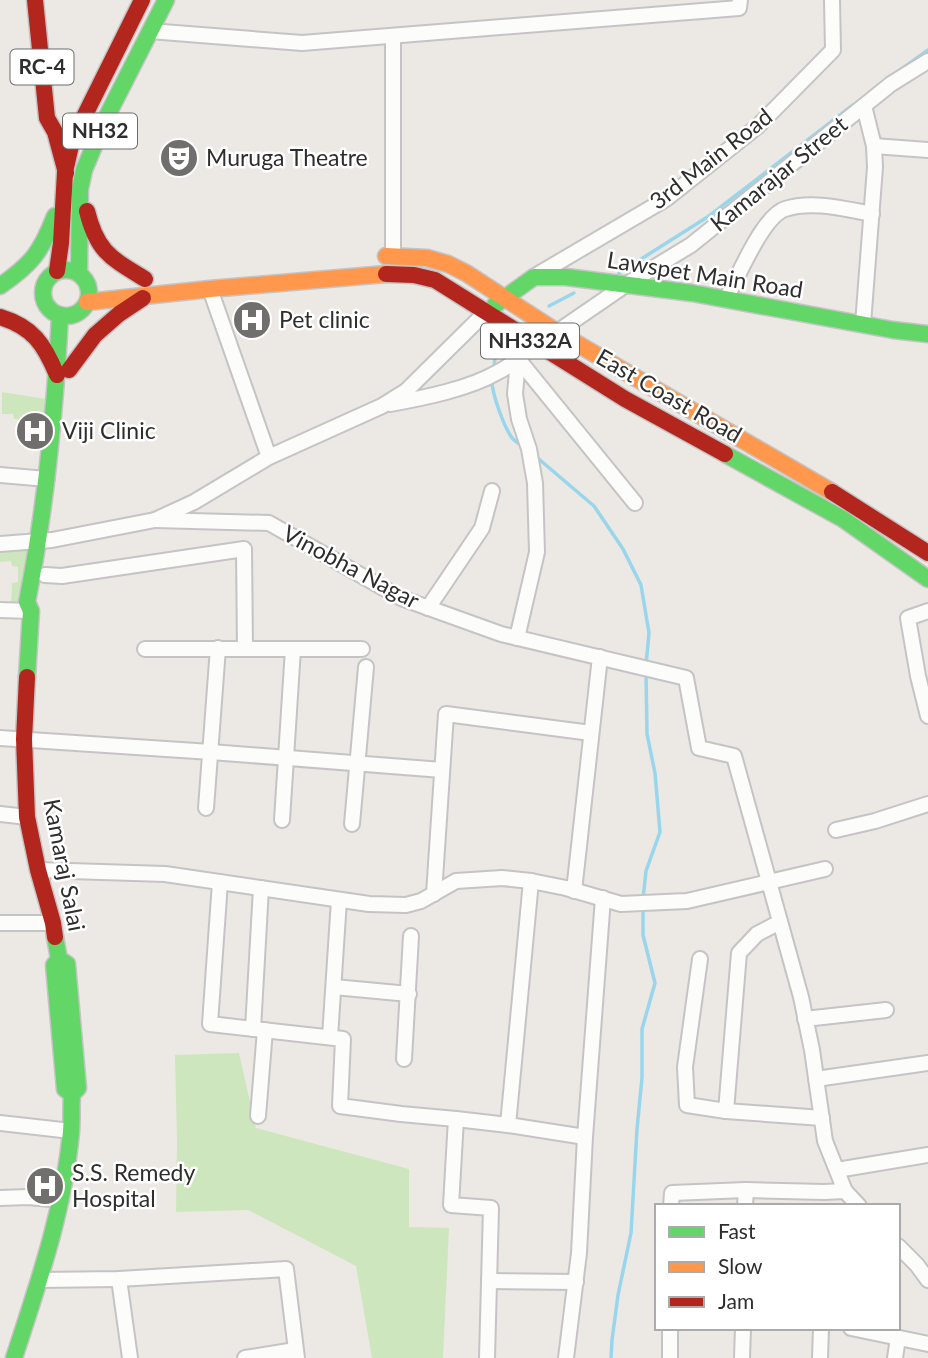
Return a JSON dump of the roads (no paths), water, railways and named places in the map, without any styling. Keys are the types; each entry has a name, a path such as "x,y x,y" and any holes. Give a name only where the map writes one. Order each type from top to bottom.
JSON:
{"main road":[{"name":"RC-4","path":"35,0 47,118 55,132 65,172 80,189"},
{"name":"RC-4","path":"46,0 58,116 55,132"},
{"name":"NH32","path":"57,271 65,172 72,141 142,0"},
{"name":"NH32","path":"85,287 80,189 84,170 105,120 166,0"},
{"path":"0,316 34,333 63,372 95,335 150,284 109,257 96,242 85,203 84,170"},
{"path":"7,294 21,272 34,261 64,199"},
{"name":"East Coast Road","path":"372,257 427,258 466,273 557,332 855,505 928,553"},
{"path":"0,316 60,312 84,307 85,287 72,270 57,271 47,279 43,291 45,302 60,312"},
{"name":"East Coast Road","path":"85,287 113,283 210,289 404,273 435,280 625,399 843,519 928,579"},
{"name":"Lawspet Main Road","path":"534,277 566,277 628,284 928,334"},
{"path":"486,312 534,277"},
{"name":"East Coast Road","path":"85,287 150,284"},
{"path":"7,294 43,291"},
{"name":"Kamaraj Salai","path":"15,1358 61,1200 71,1131 72,1094 65,1089 54,965 59,959 27,817 24,739 31,611 27,602 45,540 63,372 60,312"},
{"name":"Kamaraj Salai","path":"31,611 39,605 46,575 47,480 63,372"}],"street":[{"path":"150,31 302,43 740,8 740,0"},
{"name":"3rd Main Road","path":"534,277 666,199 758,126 833,50 831,0"},
{"path":"393,36 393,256"},
{"name":"Kamarajar Street","path":"557,332 691,245 891,84 928,61"},
{"path":"863,324 875,167 874,146 864,106"},
{"path":"874,146 928,150"},
{"path":"726,299 763,229 772,216 783,209 811,206 872,214"},
{"path":"210,289 268,457"},
{"path":"0,544 45,540 155,520 194,502 268,457 382,406 406,391 486,312"},
{"path":"382,406 428,397 493,375 538,346"},
{"path":"518,359 635,503"},
{"path":"517,638 537,552 535,482 515,394 518,359"},
{"path":"0,475 47,480"},
{"path":"428,608 482,528 492,491"},
{"name":"Vinobha Nagar","path":"155,520 269,523 401,598 501,634 685,678 699,747 734,756 769,882"},
{"path":"46,575 62,576 244,548 245,649"},
{"path":"0,610 31,611"},
{"path":"928,611 908,618 928,716"},
{"path":"206,808 218,648"},
{"path":"145,649 362,649"},
{"path":"282,820 293,649"},
{"path":"574,891 600,657"},
{"path":"352,824 366,667"},
{"path":"434,894 446,714 591,733"},
{"path":"0,738 442,770"},
{"path":"836,830 928,804"},
{"path":"0,814 27,817"},
{"path":"38,870 165,874 369,904 407,905 421,901 456,881 502,878 531,881 621,904 687,901 825,869"},
{"path":"508,1125 531,881"},
{"path":"220,882 210,1024 343,1039 340,1106 508,1125 585,1137"},
{"path":"769,882 801,997 825,1141 845,1191 857,1204"},
{"path":"258,1116 261,888"},
{"path":"566,1358 579,1253 603,898"},
{"path":"330,1037 339,900"},
{"path":"726,1111 739,953 757,934 780,922"},
{"path":"0,923 53,923"},
{"path":"404,1059 411,936"},
{"path":"700,959 685,1067 687,1105 726,1111 822,1118"},
{"path":"334,987 409,993"},
{"path":"805,1019 886,1010"},
{"path":"816,1079 928,1063"},
{"path":"456,1119 451,1205 491,1208 487,1358"},
{"path":"0,1123 71,1131"},
{"path":"837,1170 928,1155"},
{"path":"671,1199 746,1190 823,1199 845,1191"},
{"path":"745,1204 746,1190"},
{"path":"0,1198 61,1200"},
{"path":"900,1248 928,1280"},
{"path":"39,1280 119,1279 286,1269 296,1354 245,1358"},
{"path":"119,1279 130,1358"},
{"path":"489,1281 576,1282"},
{"path":"670,1330 670,1358"},
{"path":"742,1358 743,1330"},
{"path":"820,1358 821,1330"},
{"path":"860,1330 928,1344"},
{"path":"895,1358 898,1338"}],"waterway":[{"path":"896,73 928,50"},
{"path":"619,273 709,216 853,105"},
{"path":"549,306 574,293"},
{"path":"494,368 497,335"},
{"path":"492,379 496,401 506,428 513,439 523,446"},
{"path":"534,455 594,506 623,549 641,585 649,633 646,665"},
{"path":"643,899 646,871 660,832 655,773 647,734 646,673"},
{"path":"611,1358 618,1295 631,1233 642,1078 642,1029 655,983 643,935 643,907"}],"place":[{"name":"Muruga Theatre","path":"179,158"},
{"name":"Pet clinic","path":"252,320"},
{"name":"Viji Clinic","path":"35,431"},
{"name":"S.S. Remedy Hospital","path":"45,1186"}]}
